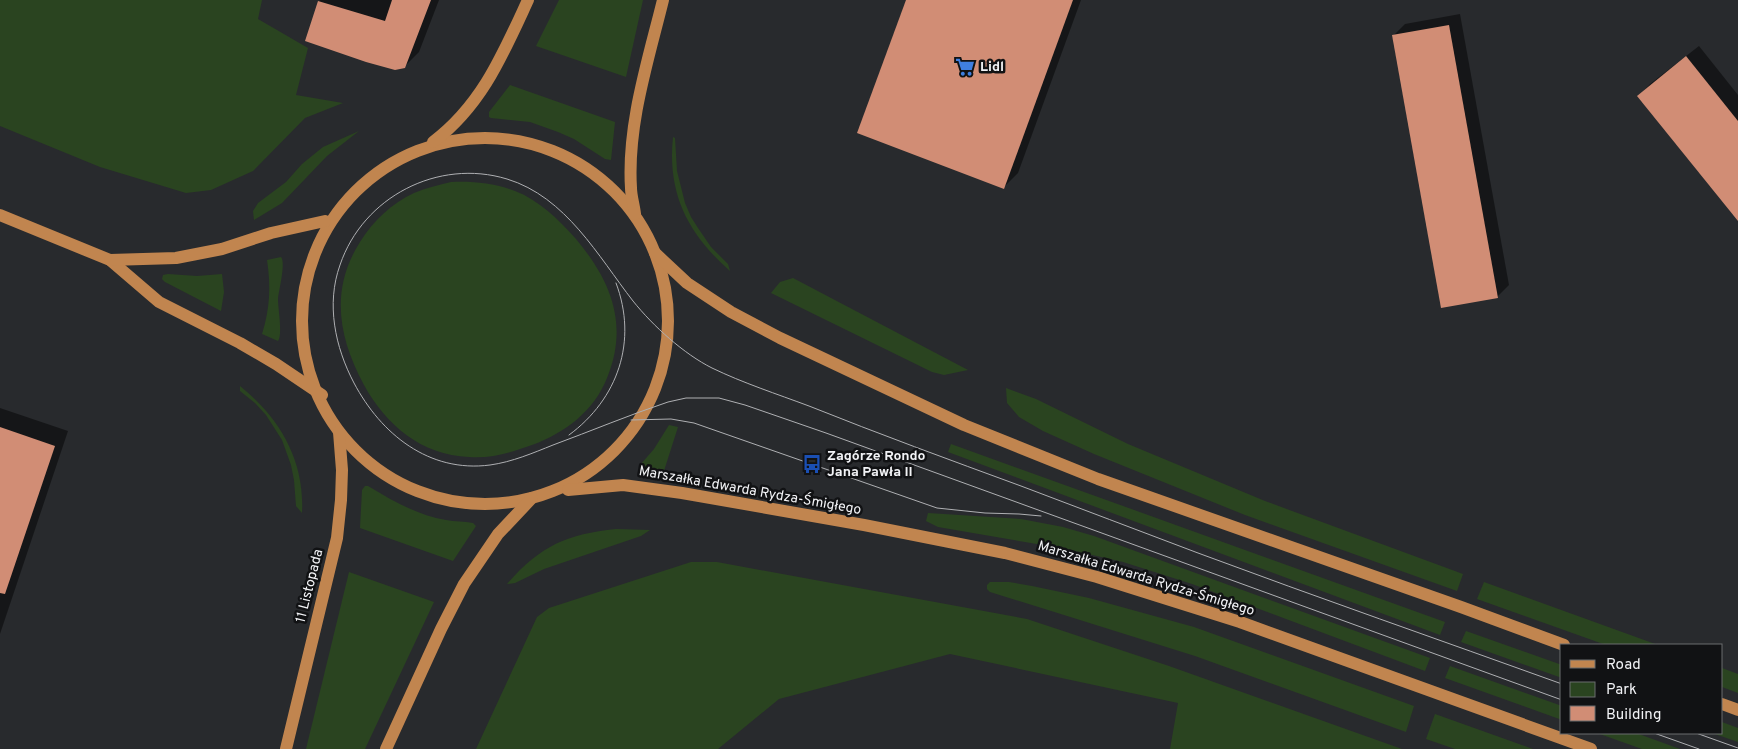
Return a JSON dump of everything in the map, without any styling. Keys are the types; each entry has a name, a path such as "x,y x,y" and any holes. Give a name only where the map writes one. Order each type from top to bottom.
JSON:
{"street":[{"path":"429,145 451,128 473,104 500,62 528,0"},
{"path":"636,216 616,193 565,159 538,148 508,142 478,139 455,140 429,145 392,160 366,177 324,221 302,279 300,309 304,343 322,395 344,439 367,462 399,481 432,492 463,499 496,502 532,498 582,480 602,468 629,444 648,418 663,376 668,337 667,307 660,272 652,249 636,216 630,189 630,161 637,110 663,0"},
{"path":"0,216 110,260 159,302 240,343 276,364 322,395"},
{"path":"110,260 186,256 222,249 271,233 324,221"},
{"path":"652,249 686,283 732,312 780,338 964,425 1098,479 1561,644"},
{"name":"11 Listopada","path":"286,749 337,538 342,470 338,427"},
{"name":"Marszałka Edwarda Rydza-Śmigłego","path":"558,490 623,485 864,525 1005,553 1097,577 1240,622 1592,749"},
{"path":"386,749 464,584 498,534 532,498"},
{"path":"1723,704 1738,710"}],"green space":[{"path":"0,0 262,0 258,19 308,48 296,95 343,103 305,118 253,171 211,190 186,193 100,167 0,126"},
{"path":"559,0 643,0 626,77 536,46"},
{"path":"510,85 615,122 611,160 605,159 574,139 530,122 489,117 489,112"},
{"path":"359,131 327,156 282,203 254,220 253,211 258,203 286,182 302,164 323,147"},
{"path":"673,137 675,138 677,171 685,203 698,228 711,247 728,264 730,271 715,257 692,227 677,195 673,177"},
{"path":"451,182 484,183 507,188 524,195 548,211 576,239 599,271 613,304 616,321 613,358 607,378 586,411 567,427 544,440 493,456 469,457 435,451 420,444 394,425 383,413 364,385 348,349 343,331 341,295 344,277 350,260 365,234 384,213 406,197"},
{"path":"281,257 283,265 278,299 280,328 278,341 262,334 267,316 269,297 267,260"},
{"path":"222,274 224,292 221,311 165,282 162,279 163,275 197,276"},
{"path":"793,278 968,370 944,375 932,372 771,293 780,282"},
{"path":"240,386 267,412 287,442 299,476 302,494 302,513 296,506 291,465 282,440 266,415 240,391"},
{"path":"1006,388 1036,399 1128,444 1265,501 1463,574 1457,591 1245,515 1094,454 1043,431 1019,417 1007,403"},
{"path":"669,425 678,427 663,474 641,469 641,464 654,449"},
{"path":"951,444 1445,622 1440,635 948,452"},
{"path":"365,486 425,515 449,521 473,523 476,526 453,561 360,528 362,490"},
{"path":"928,513 1021,519 1063,527 1094,536 1430,658 1425,671 1192,584 1123,562 1066,549 938,527 926,521"},
{"path":"616,529 650,530 641,536 544,569 515,583 507,584 531,560 556,544 583,534"},
{"path":"691,562 717,562 1027,619 1169,666 1402,749 1170,749 1178,703 950,654 779,699 718,749 476,749 537,617 549,608"},
{"path":"349,572 434,602 365,749 306,749"},
{"path":"990,582 1009,582 1089,598 1194,627 1414,706 1406,732 1195,656 990,592 987,589 987,585"},
{"path":"1484,582 1655,644 1603,644 1477,599"},
{"path":"1466,631 1560,664 1560,677 1461,642"},
{"path":"1450,666 1560,705 1560,719 1445,678"},
{"path":"1723,668 1738,674 1738,693 1723,687"},
{"path":"1435,714 1533,749 1455,749 1426,739"},
{"path":"1723,722 1738,728 1738,742 1715,734 1723,734"},
{"path":"1600,734 1639,734 1680,749 1642,749"}],"building":[{"path":"392,0 431,0 405,68 395,70 305,41 318,1 385,21"},
{"name":"Lidl","path":"906,0 1073,0 1004,189 857,133"},
{"path":"1449,25 1498,298 1441,308 1392,35"},
{"path":"1686,56 1738,121 1738,221 1637,96"},
{"path":"0,427 55,446 5,594 0,593"}],"tram line":[{"path":"1560,683 1198,553 888,437 712,368 680,347 650,320 633,301 593,247 564,214 547,199 507,179 481,174 455,174 430,179 406,189 385,202 366,220 351,241 340,265 336,280 333,310 338,340 347,369 365,401 378,418 409,446 427,456 447,463 468,466 498,464 530,454 668,402 686,398 719,398 826,433 1560,699"},
{"path":"569,435 586,421 600,404 611,386 619,367 624,347 625,326 616,283"},
{"path":"631,420 671,419 694,423 937,508 1041,516"},
{"path":"1657,734 1699,749"},
{"path":"1699,734 1738,748"}],"place":[{"name":"Lidl","path":"965,67"},
{"name":"Zagórze Rondo Jana Pawła II","path":"812,464"}]}
